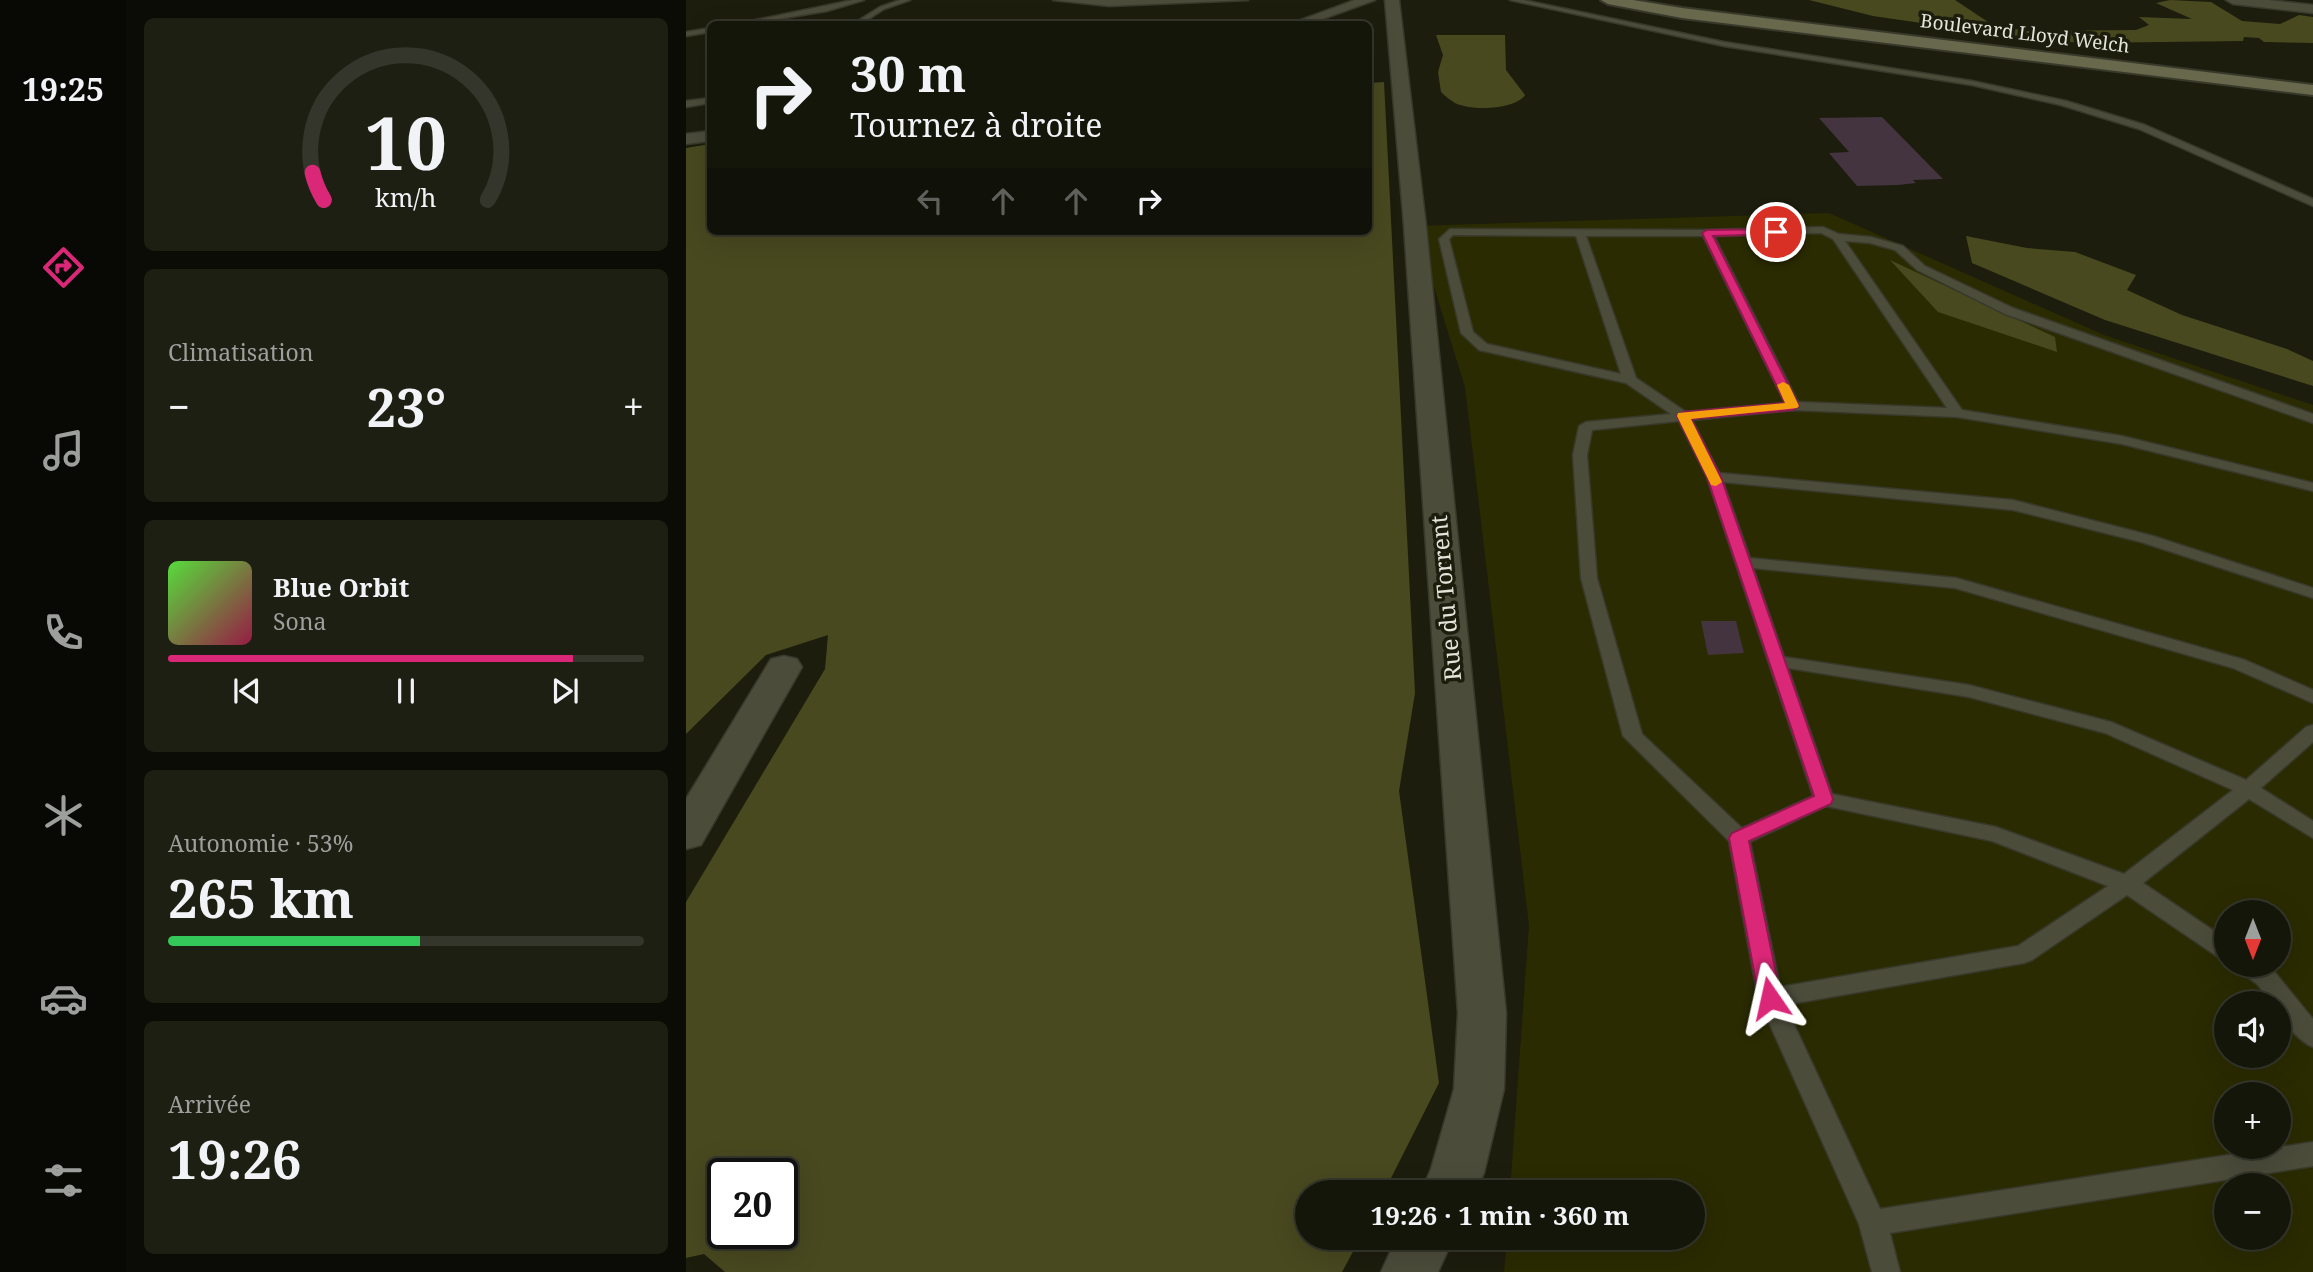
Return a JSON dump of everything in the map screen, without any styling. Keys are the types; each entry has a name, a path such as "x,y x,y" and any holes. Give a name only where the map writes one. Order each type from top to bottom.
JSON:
{"main road":[{"name":"Boulevard Lloyd Welch","path":"1608,0 1682,13 2313,89"}],"street":[{"path":"1306,21 1368,0"},
{"name":"Rue du Torrent","path":"1392,0 1415,226 1482,1013 1479,1089 1454,1180"},
{"path":"2233,0 2313,9"},
{"path":"686,139 707,136"},
{"path":"686,834 784,667"},
{"path":"1409,1272 1420,1250"}],"lane":[{"path":"757,21 861,0"},
{"path":"862,21 882,8 907,0"},
{"path":"1056,0 1109,4 1245,0"},
{"path":"1513,0 1724,44 1972,83 2063,103 2142,127 2313,203"},
{"path":"686,34 707,30"},
{"path":"686,104 707,101"},
{"path":"1824,799 1714,477 1683,416 1630,380 1483,347 1467,333 1444,239 1450,232 1707,233 1823,230 1837,237 1871,240 1899,248 1921,268 2009,311 2313,419"},
{"path":"1580,233 1630,380"},
{"path":"1707,233 1793,406"},
{"path":"1837,237 1957,413"},
{"path":"1886,1272 1873,1223 1770,998 1739,838 1633,736 1589,578 1580,455 1586,426 1793,406 1957,413 2122,440 2313,487"},
{"path":"1714,477 2013,505 2147,539 2313,593"},
{"path":"1743,562 1956,583 2239,664 2313,697"},
{"path":"1777,661 1969,691 2111,728 2248,789 2313,831"},
{"path":"1770,998 2024,954 2127,884 2248,789 2313,731"},
{"path":"1739,838 1824,799 1996,834 2127,884 2214,943"},
{"path":"2265,977 2313,1037"},
{"path":"1873,1223 2313,1154"}],"shaded area":[{"path":"1809,0 1955,0 1991,24 2026,31 2136,30 2149,25 2139,17 2192,19 2156,3 2170,0 2211,2 2242,21 2280,24 2299,15 2313,17 2313,43 2264,42 2259,38 2244,37 2243,41 2082,43 2024,38 1873,16"},
{"path":"1436,35 1505,35 1506,70 1525,95 1512,104 1492,108 1462,106 1451,101 1441,92 1438,72 1443,55"},
{"path":"1384,82 1415,693 1399,791 1439,1083 1390,1180 1295,1180 1295,1250 1354,1250 1342,1272 725,1272 704,1254 686,1258 686,902 825,669 828,635 766,655 686,734 686,148 707,144 707,235 1372,235 1372,83"},
{"path":"1829,213 2104,335 2313,405 2313,1272 1504,1272 1506,1250 1705,1250 1705,1180 1511,1180 1529,925 1465,387 1415,226"},
{"path":"1966,236 2027,248 2075,252 2136,275 2127,290 2182,315 2287,349 2313,361 2313,386 2105,320 1972,263"},
{"path":"1890,260 2055,337 2057,352 1938,312"}],"building":[{"path":"1882,117 1943,179 1913,180 1916,183 1898,185 1857,186 1829,153 1849,152 1819,118"},
{"path":"1701,621 1736,621 1744,653 1708,655"}],"slow traffic":[{"path":"1716,482 1683,416 1793,406 1783,385"}],"route":[{"path":"1770,998 1739,838 1824,799 1714,477 1683,416 1793,406 1707,233 1776,232"}]}
